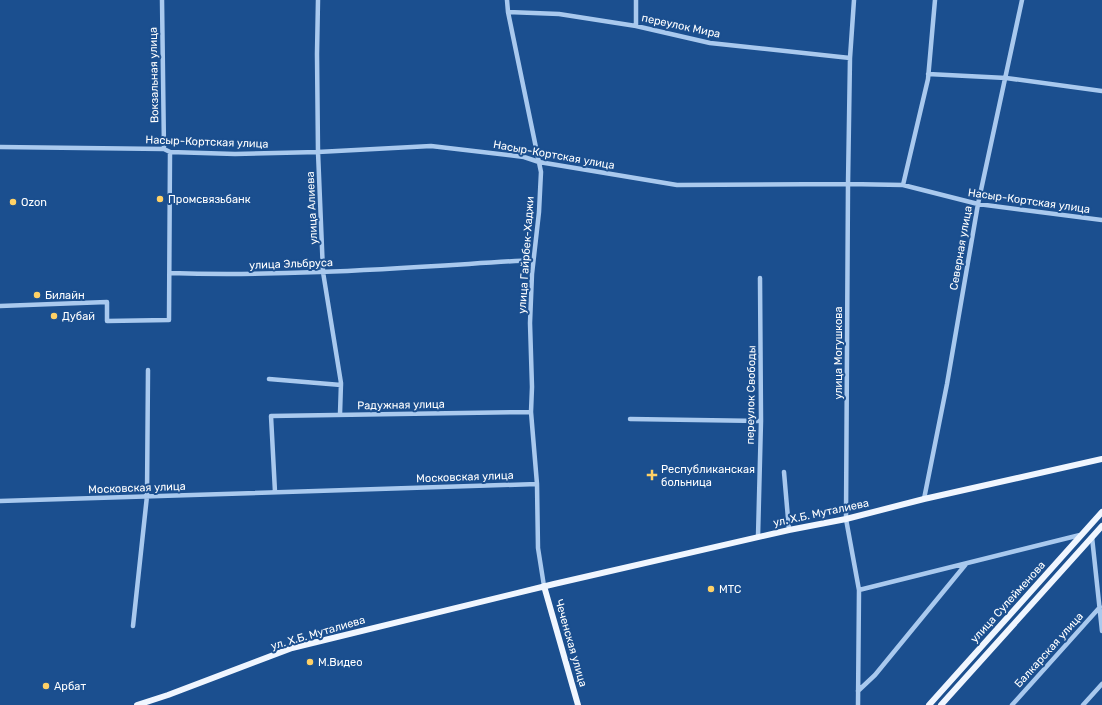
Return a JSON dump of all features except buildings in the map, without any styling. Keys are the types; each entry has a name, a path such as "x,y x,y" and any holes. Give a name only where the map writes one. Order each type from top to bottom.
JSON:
{"main road":[{"name":"ул. Х.Б. Муталиева","path":"137,705 168,695 292,648 544,586 789,530 846,519 924,499 1102,459"},
{"name":"улица Сулейменова","path":"929,705 1102,512"},
{"name":"улица Сулейменова","path":"941,705 1102,526"},
{"name":"Чеченская улица","path":"544,586 578,705"}],"street":[{"name":"Вокзальная улица","path":"162,0 164,149"},
{"name":"улица Алиева","path":"318,0 318,152 323,272 340,385 340,414"},
{"name":"улица Гайрбек-Хаджи","path":"507,0 508,12 541,172 539,212 533,260 530,322 532,387 530,412 537,484 538,548 544,586"},
{"path":"636,0 636,26"},
{"name":"улица Могушкова","path":"854,0 850,58 848,184 846,519 859,590 858,705"},
{"path":"903,185 928,74 935,0"},
{"name":"Северная улица","path":"924,499 947,384 978,204 1022,0"},
{"name":"переулок Мира","path":"508,12 559,14 636,26 710,43 850,58"},
{"path":"928,74 1006,78 1102,91"},
{"name":"Насыр-Кортская улица","path":"0,147 164,149 170,152 234,154 318,152 431,146 524,157 539,162 677,185 903,185 978,204 1102,220"},
{"path":"0,306 107,302 107,321 169,320 170,152"},
{"name":"улица Эльбруса","path":"170,273 222,275 314,273 533,260"},
{"name":"переулок Свободы","path":"758,537 761,421 760,278"},
{"path":"133,626 147,496 148,370"},
{"path":"269,379 340,385"},
{"name":"Радужная улица","path":"275,492 271,416 530,412"},
{"path":"630,419 761,421"},
{"path":"784,472 789,530"},
{"name":"Московская улица","path":"0,501 537,484"},
{"path":"859,590 1082,535"},
{"path":"1092,538 1102,631"},
{"path":"858,691 875,675 966,564"},
{"name":"Балкарская улица","path":"1012,705 1100,607"},
{"path":"1083,705 1102,684"}],"place":[{"name":"Промсвязьбанк","path":"160,199"},
{"name":"Ozon","path":"13,202"},
{"name":"Билайн","path":"37,295"},
{"name":"Дубай","path":"54,316"},
{"name":"Республиканская больница","path":"652,475"},
{"name":"МТС","path":"711,589"},
{"name":"М.Видео","path":"310,662"},
{"name":"Арбат","path":"46,686"}]}
